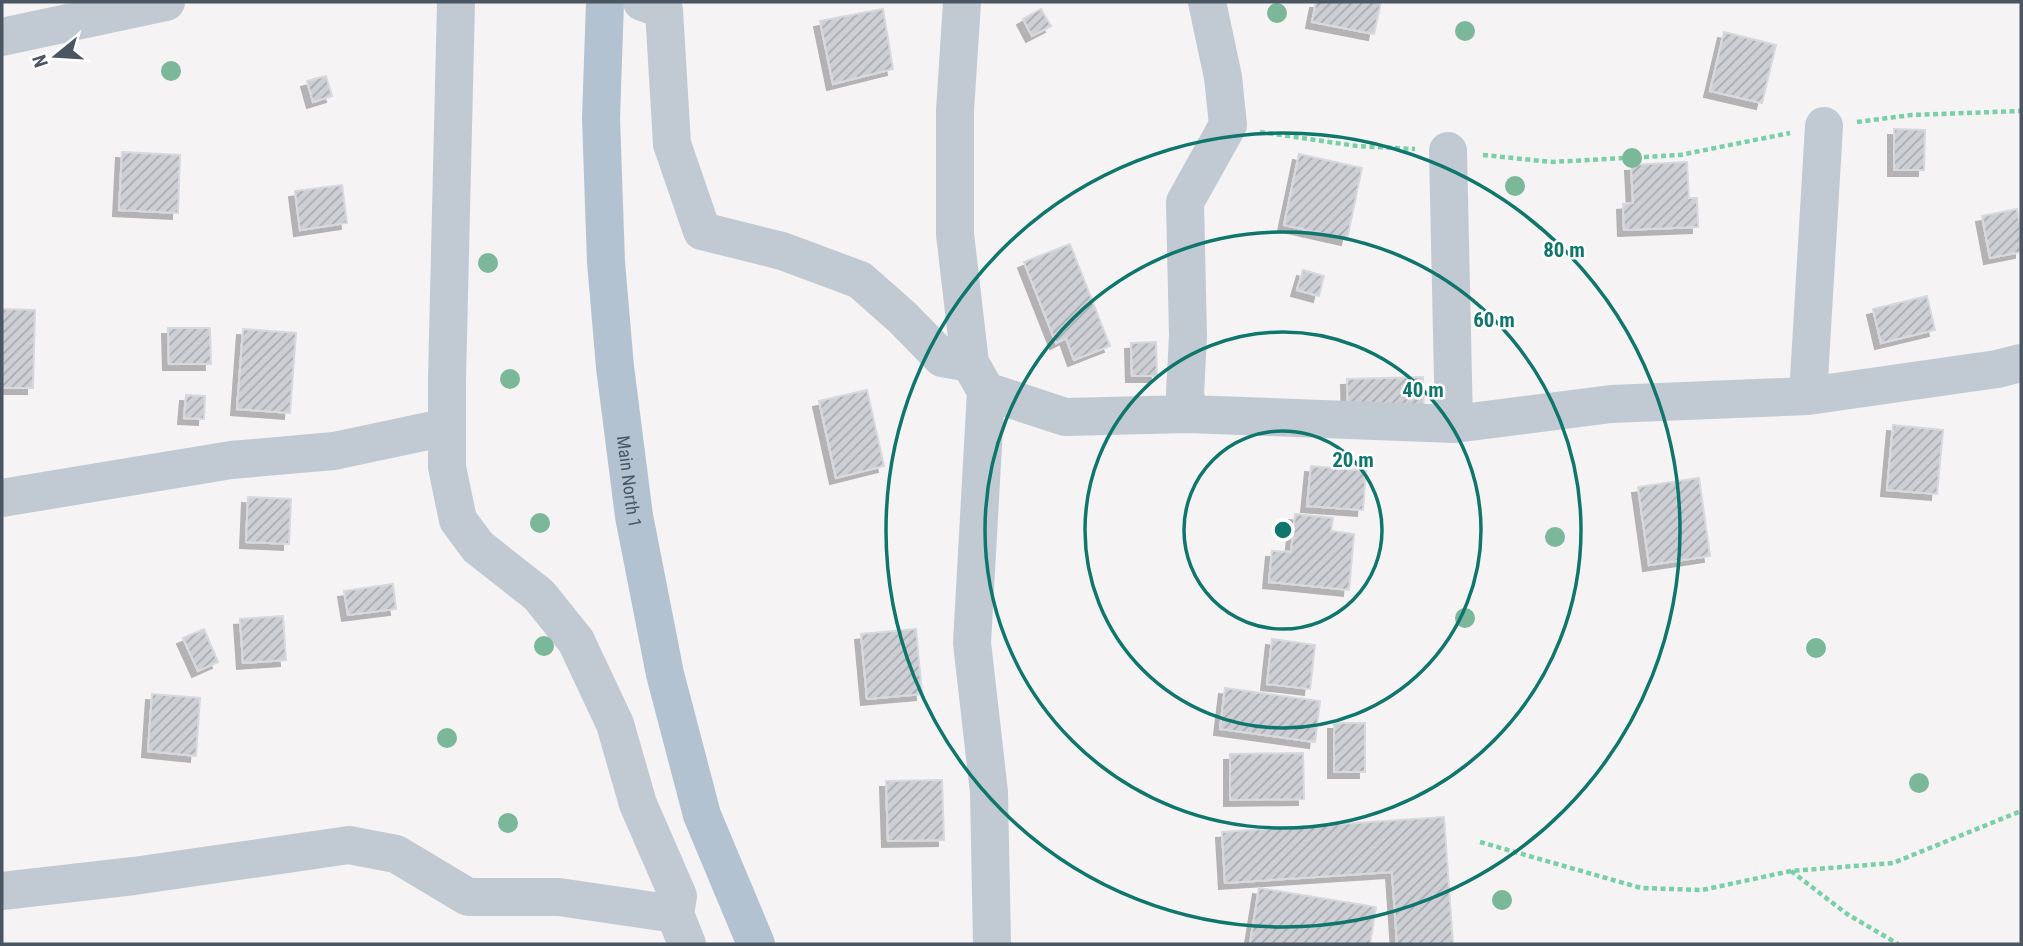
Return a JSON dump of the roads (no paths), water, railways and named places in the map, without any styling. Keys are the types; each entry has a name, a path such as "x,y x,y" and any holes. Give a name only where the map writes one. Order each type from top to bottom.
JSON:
{"main road":[{"name":"Main North 1","path":"606,2 601,118 606,262 615,367 634,516 664,674 702,815 756,944"}],"street":[{"path":"2,37 166,2"},
{"path":"2,891 134,876 349,845 396,854 468,897 559,897 681,929 678,896 638,804 615,724 576,641 539,595 478,547 458,520 447,467 456,2"},
{"path":"642,2 664,10 672,144 702,231 782,251 860,280 903,318 942,358 1065,416 1189,414 1454,424 1611,404 1808,396 1997,369 2021,363"},
{"path":"962,2 955,111 955,234 978,377 972,643 989,792 992,944"},
{"path":"1189,414 1185,394 1188,337 1185,202 1228,125 1223,77 1207,2"},
{"path":"1808,396 1824,125"},
{"path":"1448,151 1454,424"},
{"path":"2,498 231,460 334,451 447,427"}]}
